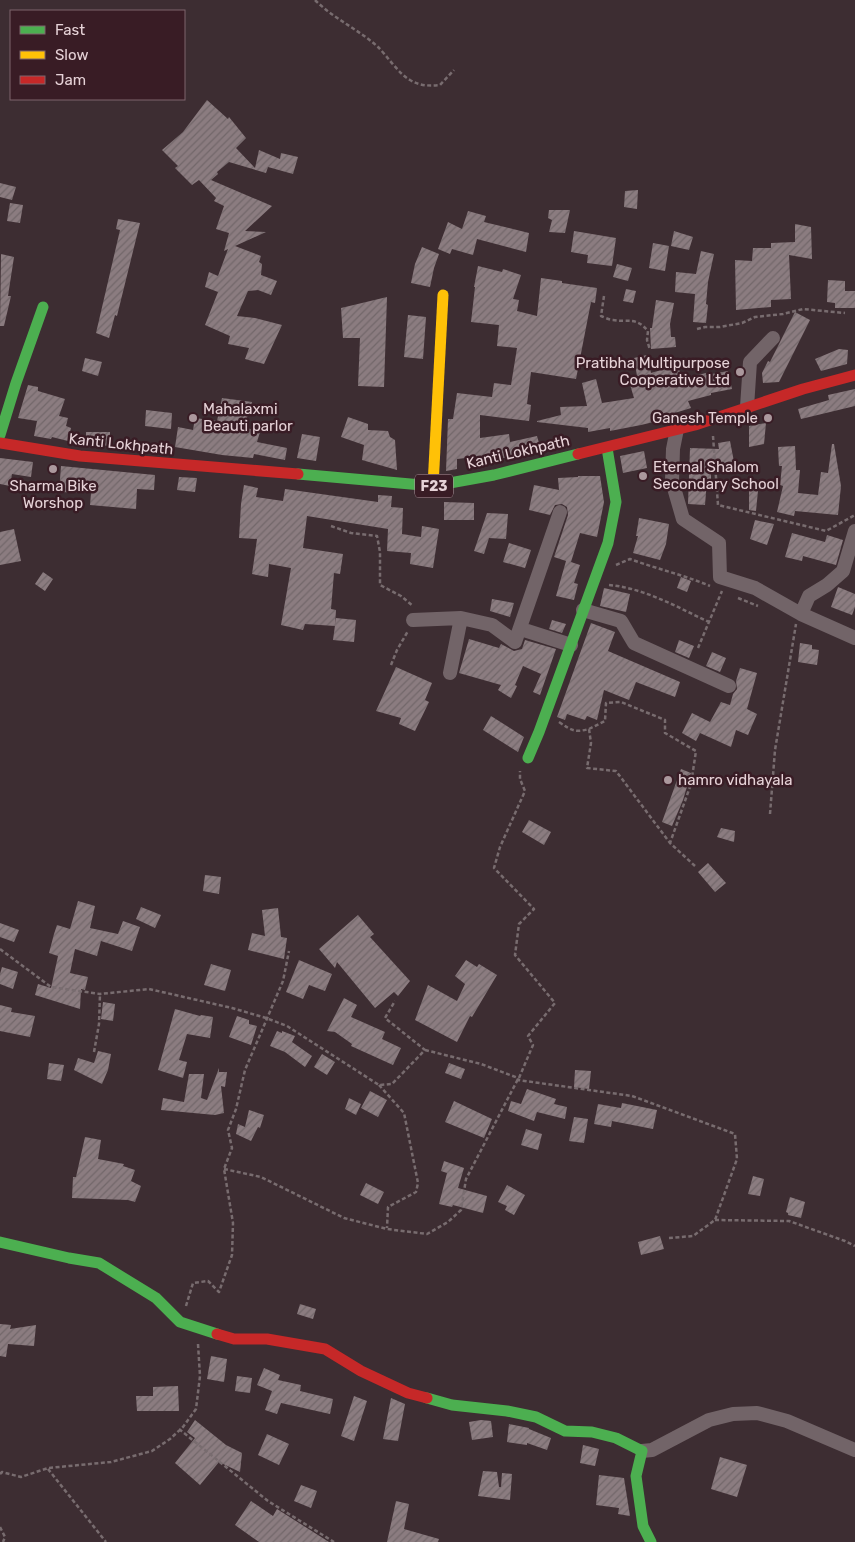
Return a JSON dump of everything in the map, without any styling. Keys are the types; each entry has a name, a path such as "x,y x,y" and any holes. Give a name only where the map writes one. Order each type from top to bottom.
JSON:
{"street":[{"path":"433,486 443,295"},
{"path":"0,435 16,383 43,308"},
{"path":"747,407 750,362 773,338"},
{"name":"Kanti Lokhpath","path":"0,443 80,456 433,486 494,475 607,448 677,429 803,389 855,375"},
{"path":"677,429 673,448 672,482 683,519 719,543 720,577 755,588 801,614 855,638"},
{"path":"528,758 540,732 608,542 616,502 607,448"},
{"path":"413,620 461,618 492,626 515,642 560,512"},
{"path":"801,614 810,596 827,585 843,570 855,531"},
{"path":"583,610 621,621 634,643 729,686"},
{"path":"450,673 461,618"},
{"path":"520,629 571,645"},
{"path":"0,1242 100,1263 156,1298 180,1322 234,1339 267,1339 325,1349 361,1371 408,1393 452,1405 507,1411 536,1417 564,1431 592,1432 616,1438 642,1451 652,1450 709,1420 733,1414 757,1413 787,1421 855,1450"},
{"path":"642,1451 636,1476 643,1526 651,1542"}],"path":[{"path":"315,0 326,11 360,32 377,46 409,80 425,86 440,85 454,70"},
{"path":"604,296 601,316 613,320 628,320 642,324 648,331 647,340 650,350"},
{"path":"697,329 720,327 742,323 755,317 803,310 845,314"},
{"path":"712,418 718,506 826,531 855,515"},
{"path":"332,526 351,533 377,536 380,552 380,584 401,596 416,609 407,635 397,650 391,664"},
{"path":"615,565 630,559 654,568 689,577 763,608"},
{"path":"596,573 605,578 608,585 622,586 657,598 709,622"},
{"path":"698,648 722,591"},
{"path":"770,814 775,750 797,622 801,614"},
{"path":"544,717 553,718 572,730 579,732 605,721 606,703 621,702 665,720 665,733 696,751 691,784 670,843"},
{"path":"589,729 591,744 587,768 616,771 670,843 695,866"},
{"path":"224,1169 261,1177 344,1218 387,1229 427,1234 448,1222 461,1210 466,1179 518,1079 533,1045 528,1036 555,1003 515,955 519,924 534,909 494,868 500,847 525,791 520,779 520,770 534,766 528,758"},
{"path":"0,949 51,987 100,994 149,989 232,1008 266,1018 287,1026 379,1085 404,1113 418,1183 416,1192 388,1207 387,1229"},
{"path":"180,1322 193,1283 208,1281 219,1292 232,1255 233,1224 224,1169 232,1148 228,1130 236,1110 245,1070 283,980 289,950"},
{"path":"94,1052 99,1024 100,994"},
{"path":"395,1001 385,1018 425,1050 481,1064 518,1079 632,1096 735,1134 737,1159 715,1220 693,1236 669,1238"},
{"path":"379,1085 392,1084 425,1050"},
{"path":"715,1220 789,1221 855,1246"},
{"path":"0,1474 2,1472 21,1477 48,1468 111,1462 152,1451 170,1439 183,1427 196,1409 200,1376 197,1342"},
{"path":"179,1429 268,1501 334,1542"},
{"path":"48,1468 106,1542"},
{"path":"0,1527 5,1537 3,1542"}],"building":[{"path":"207,100 228,119 229,117 246,138 236,148 255,168 259,150 280,159 281,153 298,157 293,174 268,167 266,173 229,162 211,180 272,206 245,231 266,232 235,246 261,256 259,262 262,264 261,275 277,281 271,295 258,290 248,291 237,316 255,318 282,325 264,364 245,359 249,348 228,344 230,336 205,325 218,292 205,287 209,272 218,276 228,249 224,251 229,233 216,229 224,206 214,201 216,198 199,180 192,185 175,168 178,166 162,150 183,132"},
{"path":"0,183 16,187 12,200 0,197"},
{"path":"638,190 637,209 624,207 625,191"},
{"path":"10,203 23,205 20,223 7,221"},
{"path":"549,210 570,210 565,233 549,232 552,220 548,218"},
{"path":"468,211 486,216 484,222 529,233 526,252 477,239 473,255 452,249 450,254 438,249 448,222 462,229"},
{"path":"118,219 140,223 117,316 115,315 109,338 96,333 120,230 116,229"},
{"path":"795,224 811,227 812,259 789,255 791,299 771,300 771,307 736,310 735,260 752,261 753,248 771,248 771,243 795,242"},
{"path":"574,231 616,238 612,266 587,263 588,255 571,252"},
{"path":"674,231 693,237 689,250 671,246"},
{"path":"653,243 669,246 665,271 649,268"},
{"path":"422,247 439,254 430,287 411,283 415,264"},
{"path":"701,251 714,254 708,282 706,323 693,322 695,294 675,292 676,272 696,274"},
{"path":"1,254 14,257 8,296 11,296 4,326 0,326"},
{"path":"617,264 632,268 628,281 613,277"},
{"path":"478,266 502,272 503,269 521,275 513,299 519,300 517,311 537,316 541,278 597,288 595,303 591,302 576,379 531,372 527,404 531,405 529,421 480,415 480,438 509,434 510,442 537,436 541,450 520,456 495,459 496,462 485,464 483,456 457,459 457,469 446,471 448,419 453,419 457,393 492,397 494,383 511,385 517,348 497,346 499,325 471,322"},
{"path":"828,280 845,281 845,291 855,291 855,308 835,308 835,303 827,302"},
{"path":"626,289 636,291 633,303 623,301"},
{"path":"387,297 384,387 358,386 360,338 343,338 341,308"},
{"path":"656,300 674,303 670,324 671,337 675,337 676,347 651,349 650,328 652,328"},
{"path":"795,312 810,320 779,382 763,383 762,373 768,361 770,362"},
{"path":"408,315 426,317 423,359 404,357"},
{"path":"839,349 848,350 847,364 821,371 815,359"},
{"path":"647,355 651,373 678,365 682,379 706,373 706,375 728,371 732,389 711,393 711,395 688,401 691,408 665,416 666,419 610,431 610,428 588,432 588,428 537,422 561,415 560,407 587,406 582,383 596,379 602,403 634,398 628,378 637,376 634,358"},
{"path":"85,358 102,362 98,376 82,371"},
{"path":"28,385 38,387 38,391 65,399 59,416 68,418 66,426 71,428 68,441 52,437 51,439 34,436 37,421 18,418"},
{"path":"855,389 855,406 801,419 798,409 829,400 828,395"},
{"path":"222,398 252,402 244,427 260,432 257,442 287,448 285,460 254,454 253,458 222,455 175,447 178,427 193,430 195,418 217,421"},
{"path":"146,410 172,413 171,429 145,426"},
{"path":"348,417 368,424 368,430 388,431 390,437 395,440 397,470 362,460 364,445 341,437"},
{"path":"766,423 764,444 749,447 749,426"},
{"path":"86,432 110,432 110,446 86,444"},
{"path":"302,434 320,437 316,461 297,458"},
{"path":"730,441 735,467 711,472 711,480 707,480 705,505 688,504 690,448 719,449 718,443"},
{"path":"832,444 834,444 841,486 838,515 795,511 794,516 777,512 783,486 780,485 782,466 779,466 778,447 795,446 796,470 800,470 798,493 818,495 821,472 828,473"},
{"path":"644,451 647,468 623,473 620,456"},
{"path":"0,458 33,462 31,477 12,474 10,486 0,484"},
{"path":"61,466 155,475 154,490 137,489 136,509 90,505 91,493 59,492"},
{"path":"600,476 604,502 597,537 580,533 571,562 580,565 574,583 578,584 574,600 556,596 566,561 554,557 568,515 567,507 562,504 555,505 550,515 529,510 534,485 559,490 558,478"},
{"path":"179,477 197,478 195,492 177,490"},
{"path":"749,480 759,481 756,511 749,510"},
{"path":"244,485 258,488 256,497 283,501 285,489 378,502 378,495 392,496 391,507 403,508 402,534 421,537 422,526 439,529 433,568 410,564 411,553 387,551 388,529 307,516 303,548 343,554 340,574 334,573 331,609 336,610 335,626 305,624 303,630 281,625 291,568 269,564 268,577 252,574 257,539 239,538"},
{"path":"444,502 474,503 474,520 444,520"},
{"path":"487,513 508,514 506,539 489,538 484,554 474,551"},
{"path":"639,518 669,524 666,544 660,560 633,553 638,536 636,536"},
{"path":"755,520 774,524 767,545 750,539"},
{"path":"14,529 21,561 0,565 0,532"},
{"path":"792,533 825,542 827,535 843,540 836,565 803,556 802,561 785,557"},
{"path":"509,543 531,550 525,568 503,562"},
{"path":"43,572 53,579 45,591 35,584"},
{"path":"681,577 691,581 687,592 677,588"},
{"path":"838,587 855,594 855,607 852,615 831,607"},
{"path":"604,588 630,594 626,612 600,606"},
{"path":"492,599 514,603 510,617 490,611"},
{"path":"336,618 356,620 354,642 333,640"},
{"path":"552,620 566,624 562,633 549,629"},
{"path":"591,623 615,632 608,651 680,682 675,697 636,682 629,700 604,690 597,720 587,716 585,720 567,714 565,720 557,717"},
{"path":"469,639 499,648 501,644 514,651 522,649 525,640 556,649 540,695 533,692 541,674 523,666 511,698 498,690 501,685 459,673"},
{"path":"679,640 694,646 689,658 675,652"},
{"path":"800,643 812,645 812,649 819,650 817,665 798,662"},
{"path":"712,652 726,658 720,672 706,666"},
{"path":"396,667 432,683 425,700 429,702 415,731 399,724 401,718 376,711"},
{"path":"740,668 757,673 747,709 757,714 748,735 736,730 731,747 700,733 696,741 682,733 692,713 710,722 721,702 730,705 733,694 737,689 736,681"},
{"path":"491,716 524,737 518,752 483,730"},
{"path":"681,769 691,773 683,800 672,826 662,822"},
{"path":"529,820 551,832 544,845 522,832"},
{"path":"721,828 735,831 734,842 717,837"},
{"path":"708,863 726,883 715,892 698,872"},
{"path":"205,875 221,877 219,894 203,891"},
{"path":"78,901 95,906 90,928 118,934 123,921 140,927 132,951 101,941 97,956 75,949 70,973 88,977 85,990 81,989 80,1009 35,995 38,984 51,988 58,956 49,953 54,934 57,925 70,929"},
{"path":"141,907 161,915 155,928 136,919"},
{"path":"278,908 281,937 287,938 284,959 248,950 252,933 265,936 262,910"},
{"path":"358,915 374,934 370,937 410,981 398,996 394,992 375,1008 337,962 335,968 319,949"},
{"path":"0,923 19,930 14,942 0,937"},
{"path":"299,960 332,974 325,991 309,985 303,999 286,992"},
{"path":"466,960 477,967 479,964 497,975 472,1017 470,1016 457,1042 415,1020 428,985 457,1001 465,984 455,976"},
{"path":"211,964 231,970 225,991 204,985"},
{"path":"2,967 18,972 13,989 0,984"},
{"path":"344,998 357,1005 351,1017 385,1032 382,1039 401,1048 393,1065 351,1046 352,1044 335,1032 327,1031"},
{"path":"103,1002 115,1004 113,1021 101,1019"},
{"path":"0,1005 12,1008 11,1012 35,1016 30,1037 0,1031"},
{"path":"175,1009 200,1016 213,1017 210,1038 187,1034 179,1060 187,1062 183,1078 158,1070"},
{"path":"237,1016 249,1020 249,1024 257,1026 251,1045 229,1037"},
{"path":"277,1031 295,1036 292,1042 312,1056 305,1067 285,1052 270,1046"},
{"path":"98,1051 111,1054 108,1070 102,1084 74,1070 78,1058 94,1063"},
{"path":"322,1054 335,1062 327,1075 314,1067"},
{"path":"49,1063 64,1065 61,1081 47,1079"},
{"path":"449,1063 465,1069 461,1079 445,1073"},
{"path":"219,1068 219,1072 227,1072 225,1087 221,1086 224,1113 215,1115 161,1110 163,1098 184,1102 189,1074 204,1074 201,1098 207,1100"},
{"path":"575,1070 591,1071 589,1089 574,1087"},
{"path":"527,1089 556,1099 554,1104 567,1107 565,1119 537,1112 534,1121 508,1111 511,1101 521,1104"},
{"path":"370,1091 387,1100 378,1117 361,1108"},
{"path":"349,1098 361,1104 356,1115 345,1109"},
{"path":"454,1101 492,1119 484,1138 445,1122"},
{"path":"622,1103 657,1110 653,1129 612,1121 611,1127 594,1124 598,1104 621,1108"},
{"path":"249,1110 264,1115 260,1128 258,1127 251,1141 236,1134 238,1124 245,1127"},
{"path":"574,1117 588,1119 584,1143 569,1141"},
{"path":"526,1129 542,1134 538,1150 521,1145"},
{"path":"85,1137 101,1140 98,1159 124,1164 123,1166 135,1170 131,1181 141,1186 135,1202 128,1200 72,1198 73,1177 76,1177"},
{"path":"444,1161 464,1168 458,1188 487,1196 483,1213 453,1205 452,1207 439,1204 447,1173 441,1171"},
{"path":"753,1176 764,1179 760,1196 748,1194"},
{"path":"366,1183 384,1192 378,1204 360,1195"},
{"path":"507,1185 525,1195 514,1215 505,1210 507,1206 498,1202"},
{"path":"790,1197 805,1202 801,1218 788,1215 786,1212"},
{"path":"660,1236 664,1249 641,1255 638,1242"},
{"path":"300,1304 316,1309 313,1319 297,1314"},
{"path":"0,1324 11,1325 10,1329 36,1325 34,1346 8,1344 6,1357 0,1356"},
{"path":"211,1356 227,1359 224,1382 207,1379"},
{"path":"264,1368 280,1375 278,1380 301,1385 300,1391 333,1399 330,1414 281,1403 277,1414 265,1410 272,1391 257,1385"},
{"path":"237,1376 252,1378 250,1393 235,1391"},
{"path":"178,1386 179,1411 137,1411 136,1396 153,1396 153,1387"},
{"path":"354,1396 367,1401 354,1441 341,1436"},
{"path":"391,1398 405,1404 398,1441 383,1439"},
{"path":"195,1420 226,1445 242,1453 240,1472 219,1462 200,1485 175,1463 195,1438 187,1432"},
{"path":"491,1421 493,1437 472,1440 469,1422"},
{"path":"509,1424 529,1428 551,1438 547,1450 527,1443 527,1445 507,1442"},
{"path":"267,1434 289,1444 279,1465 258,1455"},
{"path":"583,1445 599,1449 595,1466 580,1463"},
{"path":"720,1457 747,1465 737,1497 711,1489"},
{"path":"483,1471 497,1472 499,1487 501,1487 502,1473 512,1474 510,1500 478,1496"},
{"path":"599,1475 624,1478 630,1516 618,1514 619,1508 596,1505"},
{"path":"301,1485 317,1491 311,1508 294,1501"},
{"path":"251,1501 273,1516 277,1509 329,1542 259,1542 235,1525"},
{"path":"396,1501 409,1504 404,1529 439,1539 438,1542 387,1542"}],"traffic: fast":[{"path":"0,435 43,307"},
{"path":"528,758 608,543 616,502 607,448"},
{"path":"298,474 433,486 494,475 578,454"},
{"path":"0,1242 99,1263 156,1298 180,1322 217,1334"},
{"path":"427,1398 452,1405 507,1411 536,1417 565,1431 592,1432 616,1438 642,1451 636,1476 643,1526 651,1542"}],"traffic: slow":[{"path":"433,486 443,295"}],"traffic: jam":[{"path":"578,454 695,425 803,389 855,375"},
{"path":"0,443 80,456 298,474"},
{"path":"217,1334 234,1339 267,1339 325,1349 361,1371 408,1393 427,1398"}],"place":[{"name":"Pratibha Multipurpose Cooperative Ltd","path":"740,372"},
{"name":"Mahalaxmi Beauti parlor","path":"193,418"},
{"name":"Ganesh Temple","path":"768,418"},
{"name":"Sharma Bike Worshop","path":"53,469"},
{"name":"Eternal Shalom Secondary School","path":"643,476"},
{"name":"hamro vidhayala","path":"668,780"}]}
